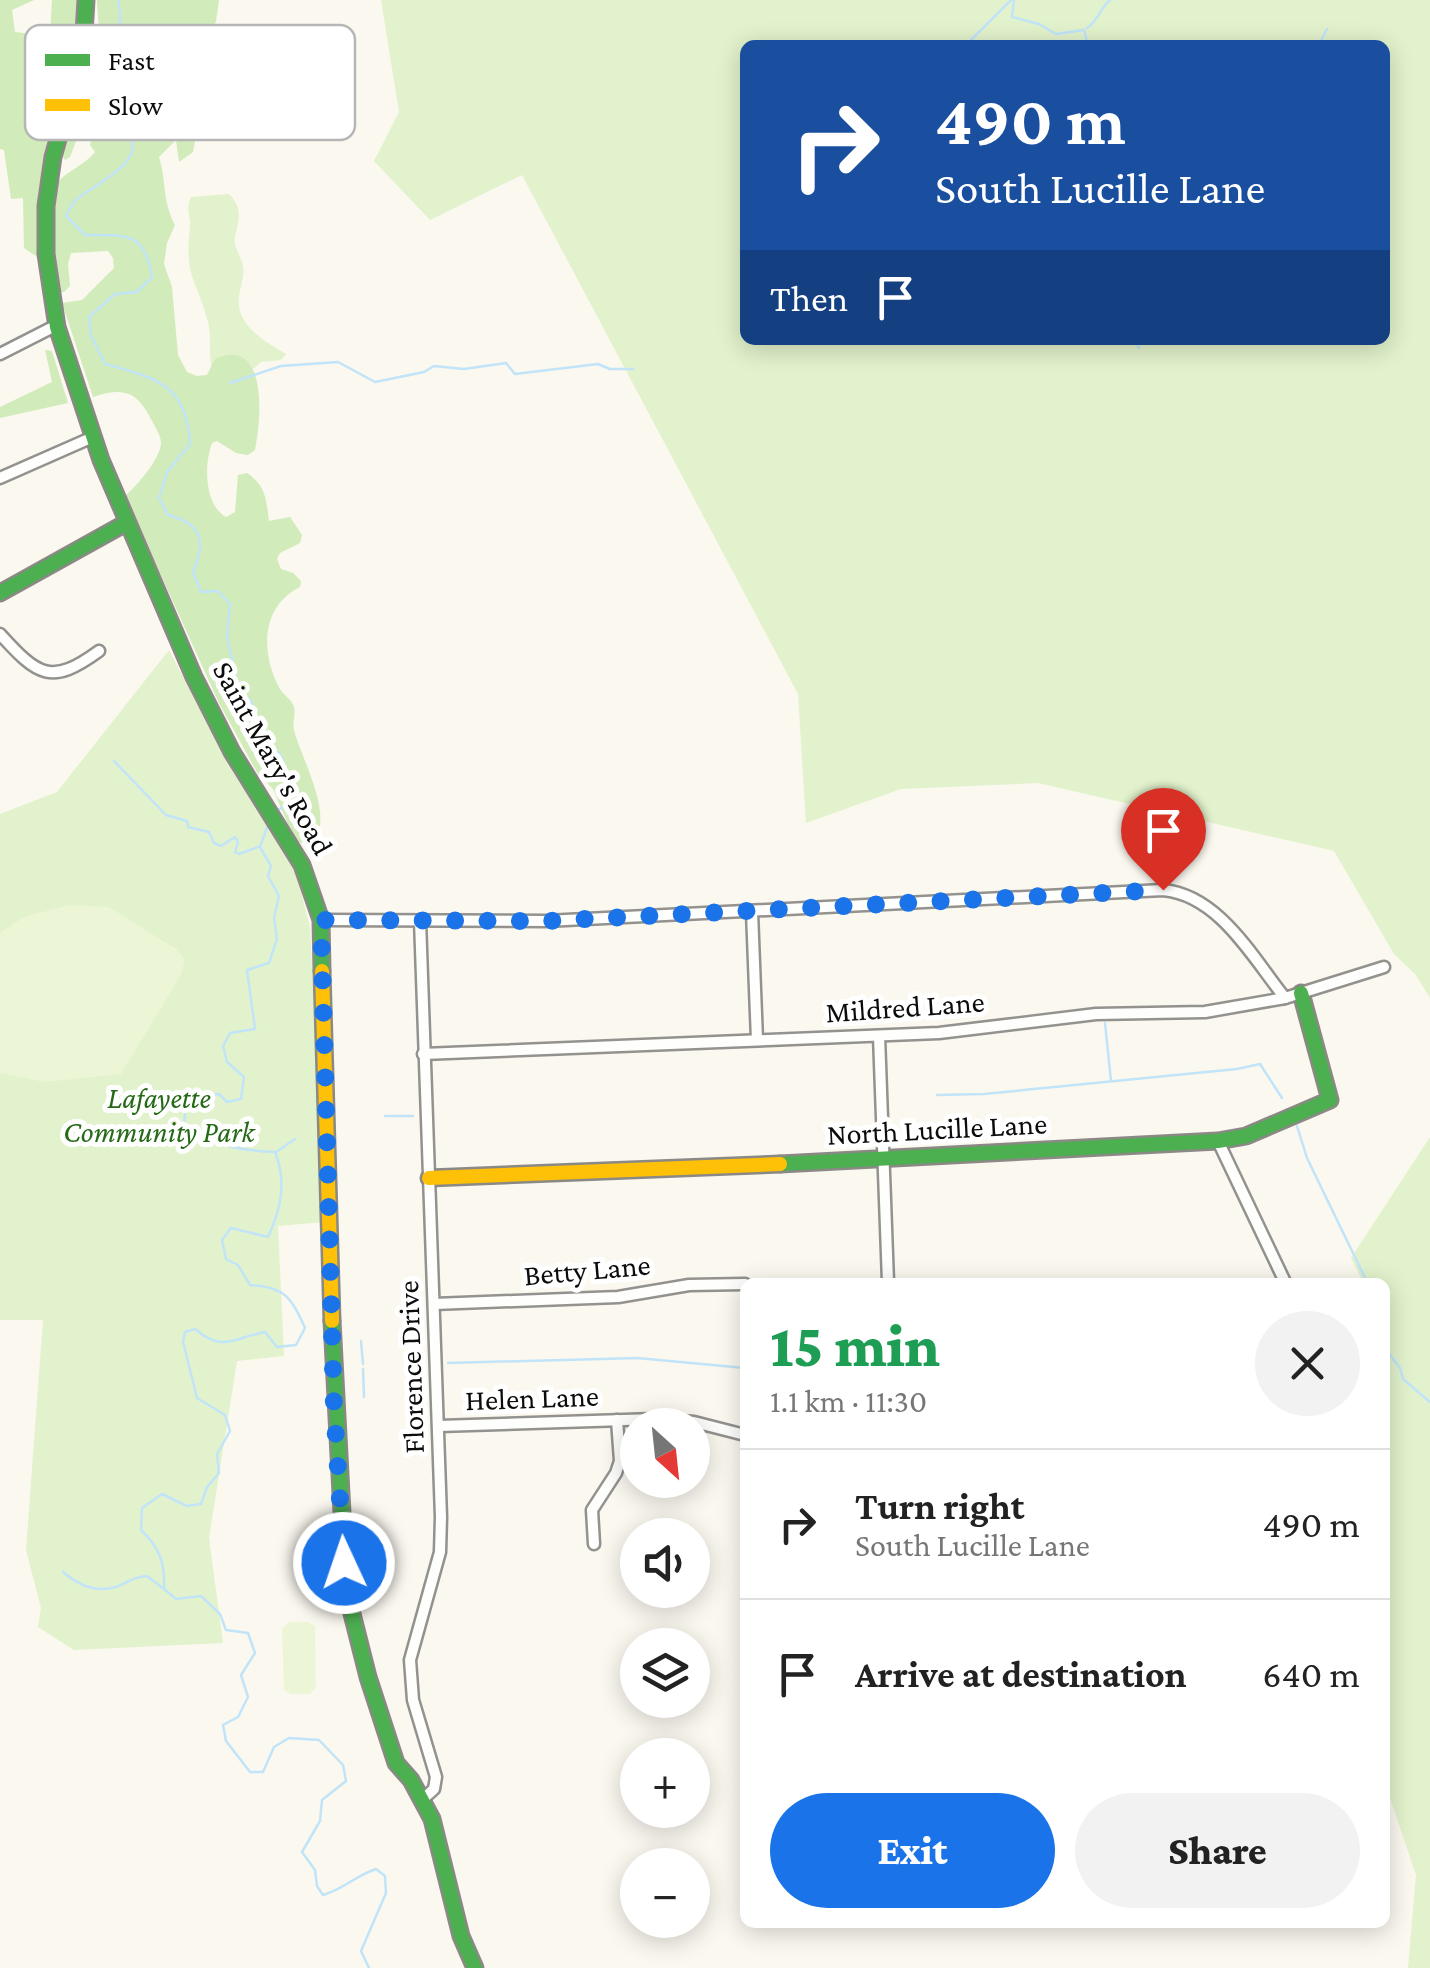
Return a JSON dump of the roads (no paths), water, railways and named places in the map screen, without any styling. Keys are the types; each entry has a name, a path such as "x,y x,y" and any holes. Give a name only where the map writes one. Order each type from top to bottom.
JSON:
{"street":[{"name":"Saint Mary's Road","path":"85,25 86,0"},
{"name":"Saint Mary's Road","path":"57,140 45,201 44,242 57,325 93,437 126,522 214,720 285,828 310,880 321,920 334,1407 346,1590 368,1677 396,1763 422,1800 437,1833 461,1936 475,1968"},
{"path":"0,354 57,325"},
{"path":"0,478 93,437"},
{"path":"0,592 126,522"},
{"path":"0,634 43,672 54,675 68,671 99,651"},
{"path":"321,920 546,921 1176,891 1197,900 1218,916 1285,998"},
{"path":"752,912 757,1040"},
{"name":"Florence Drive","path":"420,920 440,1552 410,1660 414,1700 436,1777 434,1789 422,1800"},
{"name":"Mildred Lane","path":"423,1054 880,1036 970,1031 1140,1010 1204,1012 1285,998 1384,967"},
{"name":"North Lucille Lane","path":"429,1178 884,1160 1218,1141 1246,1136 1330,1100 1301,993"},
{"path":"880,1036 888,1278"},
{"path":"1218,1141 1283,1278"},
{"name":"Betty Lane","path":"434,1304 618,1297 688,1285 740,1284"},
{"path":"594,1544 592,1510 620,1461 617,1420"},
{"name":"Helen Lane","path":"439,1426 617,1420 694,1422 740,1435"}],"waterway":[{"path":"118,0 121,25"},
{"path":"971,40 1011,0"},
{"path":"1014,0 1012,17 1039,24 1056,34 1084,30 1087,40"},
{"path":"1087,28 1110,0"},
{"path":"1322,40 1327,29"},
{"path":"132,140 131,155 124,164 74,202 66,216 85,235 131,239 138,243 149,262 152,277 137,292 115,294 89,317 91,336 105,364 154,380 175,396 183,408 190,444 167,472 159,498 168,515 195,529 200,552 193,572 201,592 218,591 230,604 227,637 239,691 251,701 267,746 279,753 284,763 289,804 276,811"},
{"path":"230,383 281,366 338,362 375,382 424,372 434,366 464,369 506,363 515,374 598,364 610,369 633,369"},
{"path":"114,761 166,815 187,821 188,827 209,832 214,843 221,846 235,837 235,852 239,854 258,847"},
{"path":"269,821 260,847 271,866 268,876 279,896 274,918 277,939 269,963 247,970 255,1029 230,1033 223,1046 227,1062 244,1077 241,1099 227,1102 219,1094 187,1097 184,1124 227,1146 275,1152 281,1195 268,1237 231,1228 222,1240 226,1259 238,1265 250,1285 279,1291 295,1308 305,1328 296,1345 277,1347 265,1332 221,1342 195,1329 185,1332 183,1342 197,1398 225,1415 230,1431 217,1454 219,1473 207,1487 201,1504 187,1506 162,1494 142,1508 141,1530 160,1557 164,1589 176,1599 201,1596 220,1614 226,1630 248,1633 255,1653 241,1675 248,1697 238,1717 223,1725 226,1741 250,1772 263,1772 274,1747 289,1738 319,1740 343,1765 346,1781 322,1800 320,1821 302,1852 315,1870 323,1895 376,1869 385,1876 386,1893 361,1951 369,1968"},
{"path":"1105,1023 1111,1081"},
{"path":"937,1095 984,1094 1260,1064 1282,1098"},
{"path":"385,1116 413,1116"},
{"path":"1297,1126 1307,1158 1365,1278"},
{"path":"276,1152 295,1139"},
{"path":"361,1341 363,1364"},
{"path":"1390,1355 1403,1379 1430,1402"},
{"path":"448,1363 637,1358 740,1368"},
{"path":"363,1369 364,1397"},
{"path":"63,1572 94,1588 109,1589 147,1576 164,1589"}],"park label":[{"name":"Lafayette Community Park","path":"159,1115"}]}
